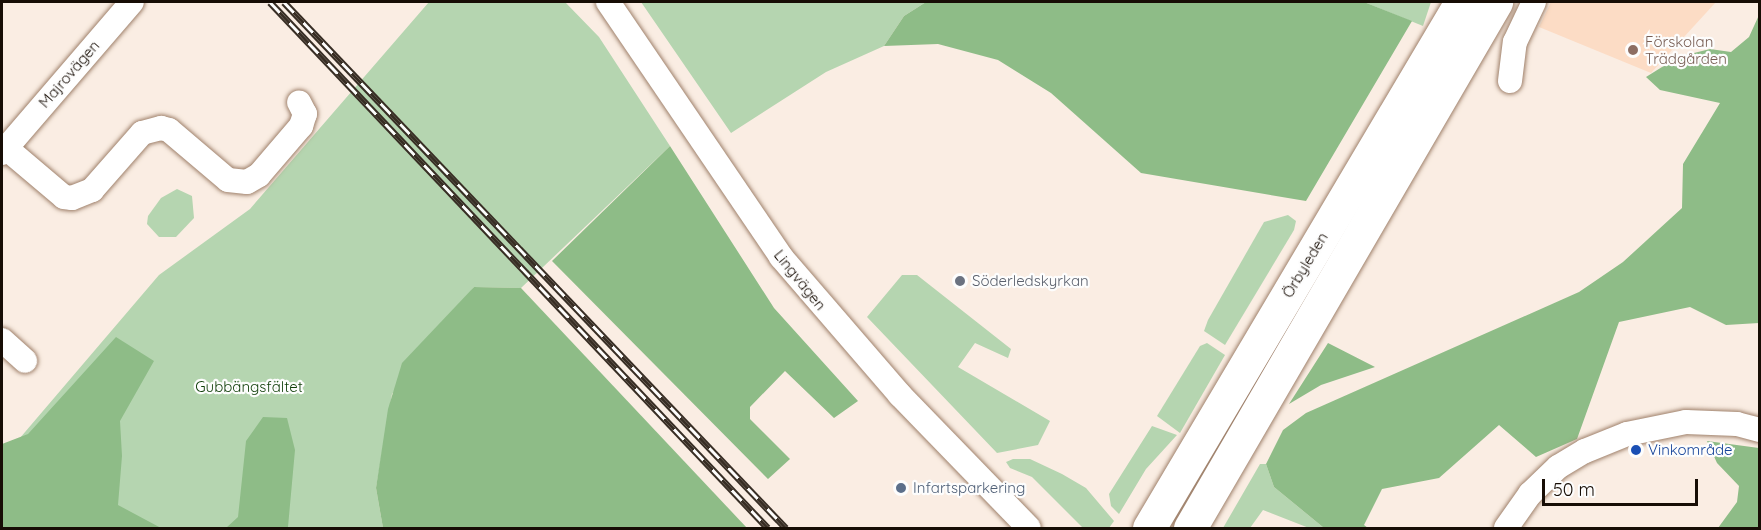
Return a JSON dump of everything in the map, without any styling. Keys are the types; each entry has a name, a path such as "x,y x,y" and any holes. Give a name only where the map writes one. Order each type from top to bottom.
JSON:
{"main road":[{"name":"Örbyleden","path":"1149,528 1461,2"},
{"path":"1190,528 1496,2"}],"street":[{"name":"Majrovägen","path":"132,2 4,150 64,197 72,198 92,190 142,133 162,128 170,130 228,180 247,182 259,175 301,126 305,114 299,102"},
{"name":"Lingvägen","path":"608,2 781,257 900,395 1029,528"},
{"path":"1510,81 1515,42 1534,2"},
{"path":"2,340 25,361"},
{"path":"1506,528 1530,495 1558,467 1585,450 1627,434 1686,422 1737,424 1760,430"}],"shaded area":[{"name":"Förskolan Trädgården","path":"1551,2 1716,2 1651,73 1539,27"}],"green space":[{"name":"Gubbängsfältet","path":"429,2 565,2 599,37 670,146 521,288 474,287 392,394 376,488 383,528 2,528 2,459 159,275 250,209"},
{"path":"641,2 926,2 904,16 884,46 826,72 731,133"},
{"path":"926,2 1364,2 1412,21 1306,201 1141,173 1051,93 998,60 938,44 884,46 904,16"},
{"path":"1364,2 1431,2 1423,26"},
{"path":"1759,15 1759,323 1726,325 1690,307 1619,322 1577,439 1536,457 1499,425 1439,478 1382,489 1364,525 1368,528 1324,528 1274,487 1266,464 1283,430 1306,413 1579,292 1623,262 1682,208 1683,164 1720,103 1660,90 1646,77 1678,57 1710,49 1731,52 1749,37"},
{"path":"670,146 774,308 858,401 834,418 785,371 750,407 750,419 790,459 768,479 552,261"},
{"path":"177,189 192,196 194,218 176,237 159,237 147,224 148,216 161,198"},
{"path":"1288,215 1296,221 1294,230 1225,345 1204,331 1208,320 1264,222"},
{"path":"902,275 917,275 1011,349 1008,358 975,343 958,367 1050,421 1038,445 997,453 867,317"},
{"path":"474,287 521,288 747,528 383,528 376,488 388,409 402,363"},
{"path":"116,337 154,361 120,421 122,456 118,505 161,528 2,528 2,444 28,434"},
{"path":"1207,343 1225,355 1180,433 1157,416 1200,346"},
{"path":"1328,343 1375,367 1321,385 1289,404"},
{"path":"263,417 287,418 295,450 288,527 226,528 238,517 246,441"},
{"path":"1152,426 1177,435 1146,469 1119,514 1111,506 1109,494"},
{"path":"1707,441 1759,448 1758,528 1718,528 1737,502 1739,486 1717,463"},
{"path":"1013,459 1030,459 1086,488 1114,521 1109,528 1083,528 1032,477 1010,468 1006,462"},
{"path":"1260,464 1266,464 1274,487 1324,528 1309,528 1263,510 1250,528 1223,528"}],"railway":[{"path":"270,2 768,528"},
{"path":"284,2 786,528"}],"place":[{"name":"Förskolan Trädgården","path":"1633,50"},
{"name":"Söderledskyrkan","path":"960,281"},
{"name":"Vinkområde","path":"1636,450"},
{"name":"Infartsparkering","path":"901,488"}]}
